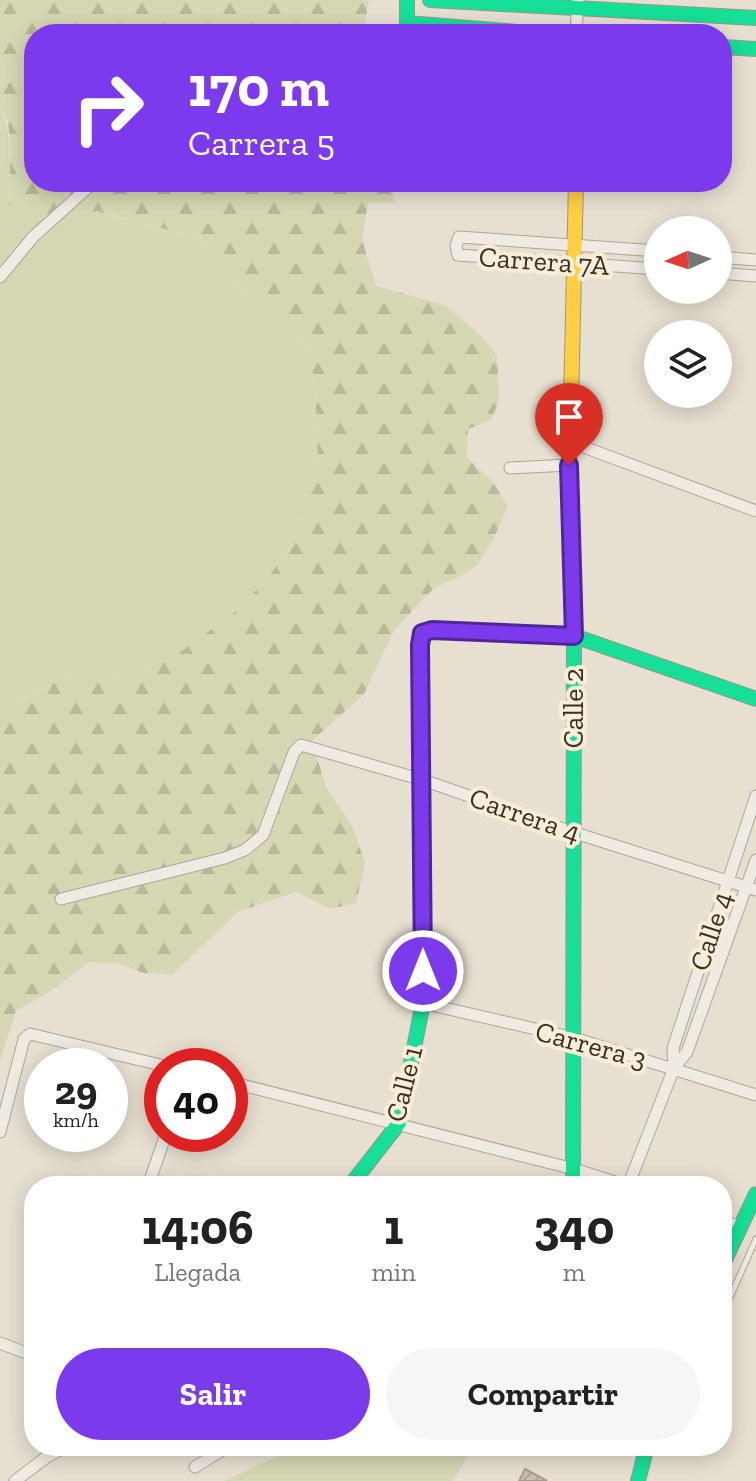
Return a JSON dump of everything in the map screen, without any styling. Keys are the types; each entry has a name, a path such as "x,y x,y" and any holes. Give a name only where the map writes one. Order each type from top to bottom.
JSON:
{"street":[{"path":"407,0 407,24"},
{"path":"430,0 578,3 756,18"},
{"path":"577,24 578,3"},
{"path":"732,48 756,49"},
{"path":"0,277 33,237 83,192"},
{"name":"Calle 2","path":"574,1176 574,636 569,465 576,192"},
{"name":"Carrera 7A","path":"644,250 459,237 456,246 458,255 644,268"},
{"path":"732,258 756,260"},
{"path":"732,274 756,276"},
{"path":"570,442 756,511"},
{"path":"510,468 569,465"},
{"name":"Calle 1","path":"358,1176 399,1123 423,1003 422,633 432,630 574,636"},
{"path":"574,636 756,699"},
{"name":"Carrera 4","path":"61,899 225,858 245,850 263,835 294,752 301,745 423,780 572,832 752,888"},
{"name":"Calle 4","path":"674,1068 673,1048 756,796"},
{"name":"Calle 4","path":"632,1176 674,1068 687,1052 752,888 756,860"},
{"name":"Carrera 3","path":"423,1003 574,1038 756,1095"},
{"path":"0,1132 24,1039 30,1034 144,1061"},
{"path":"248,1086 596,1176"},
{"path":"151,1176 160,1152"},
{"path":"732,1244 756,1194"},
{"path":"732,1224 740,1227"},
{"path":"0,1343 24,1352"},
{"path":"15,1481 44,1456"},
{"path":"195,1467 213,1456"},
{"path":"638,1481 644,1456"}],"lane":[{"path":"732,1293 756,1239"}],"green space":[{"path":"0,0 369,0 366,24 24,24 24,192 393,192 395,203 368,203 362,239 376,286 445,305 481,336 497,355 499,401 491,420 468,429 467,458 492,481 508,506 492,542 477,565 435,587 394,630 364,694 312,741 326,787 353,827 365,864 356,903 330,909 296,892 238,912 172,975 143,973 118,963 89,962 51,991 16,1011 0,1061 0,717 18,702 59,680 123,676 171,659 235,612 265,581 291,547 317,470 318,432 311,354 293,328 267,305 242,291 199,238 96,211 71,218 38,221 8,203 11,151 8,122 0,103"},
{"path":"0,103 9,140 8,203 71,218 95,211 199,238 242,291 267,305 293,328 311,354 318,432 317,470 291,547 265,581 235,612 171,659 123,676 59,680 18,702 0,717"},
{"path":"278,1456 468,1456 453,1481 224,1481"}],"building":[{"path":"525,1469 547,1481 519,1481"}],"traffic: fast":[{"path":"407,0 407,23 419,24"},
{"path":"430,0 756,18"},
{"path":"732,48 756,49"},
{"path":"571,403 573,1176"},
{"path":"358,1176 399,1123 423,1003 422,633 432,630 574,636 756,699"},
{"path":"732,1245 756,1194"},
{"path":"638,1481 644,1456"}],"traffic: slow":[{"path":"571,403 576,192"}],"route":[{"path":"423,971 422,633 432,630 574,636 569,465"}]}
